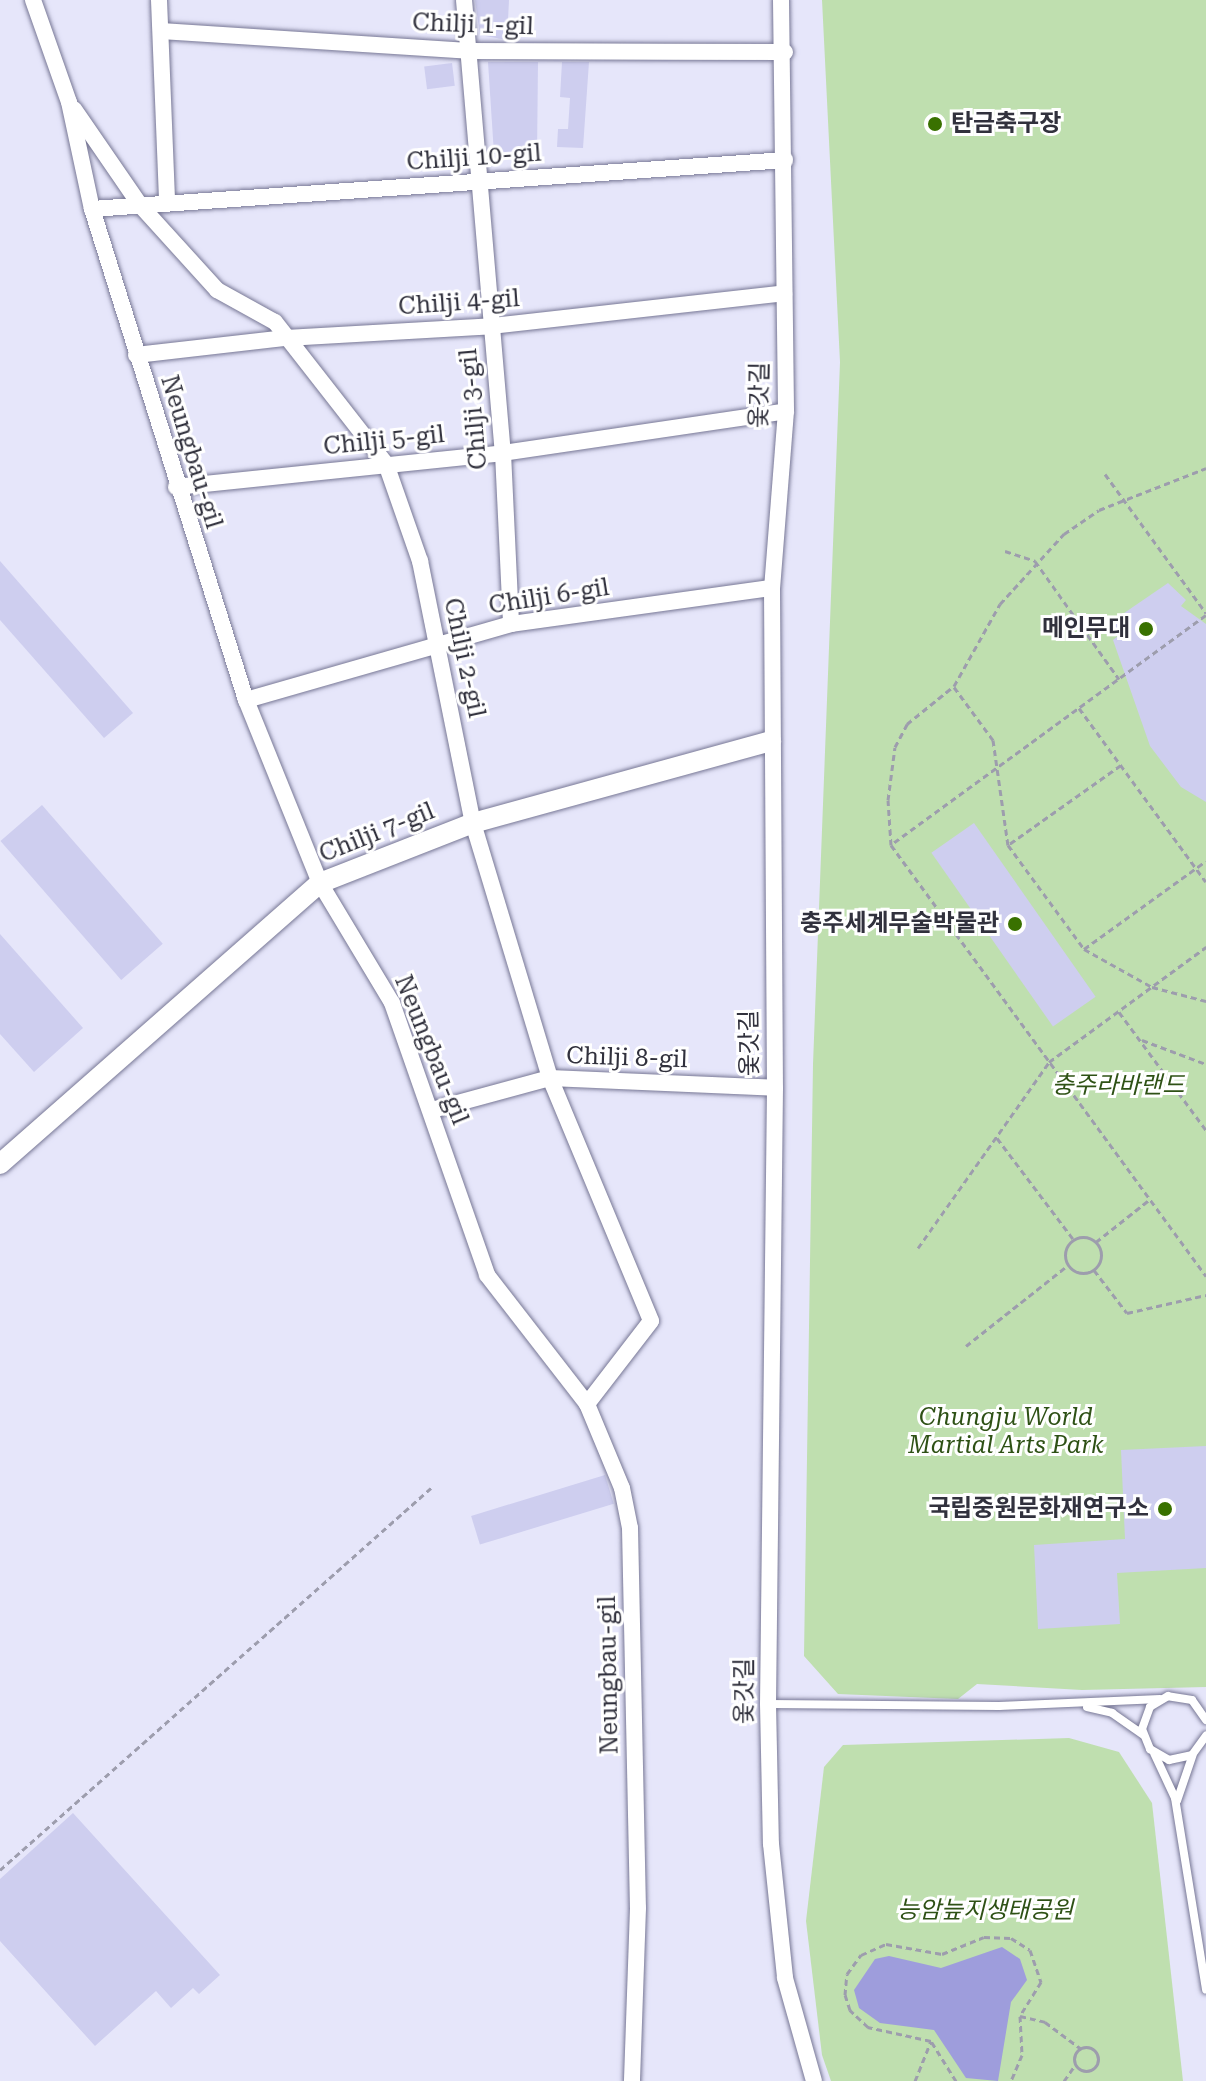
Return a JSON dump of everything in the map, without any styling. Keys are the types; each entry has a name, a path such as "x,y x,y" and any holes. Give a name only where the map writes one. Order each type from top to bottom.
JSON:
{"street":[{"name":"Neungbau-gil","path":"33,0 69,102 92,209 176,487 246,700 320,883 392,1003 432,1110 487,1275 587,1404 622,1488 630,1528 638,1908 632,2081"},
{"path":"92,209 167,203 159,0"},
{"name":"Chilji 3-gil","path":"464,0 503,453 511,624"},
{"name":"옻갓길","path":"781,0 785,52 786,411 772,588 775,1088 768,1704 771,1844 785,1978 814,2081"},
{"name":"Chilji 1-gil","path":"161,31 468,51 785,52"},
{"name":"Chilji 2-gil","path":"69,102 140,205 217,290 275,322 386,464 420,561 473,823 550,1078 651,1321 587,1404"},
{"name":"Chilji 10-gil","path":"167,203 785,160"},
{"name":"Chilji 4-gil","path":"136,355 286,338 492,326 784,293"},
{"name":"Chilji 5-gil","path":"176,487 503,453 786,411"},
{"name":"Chilji 6-gil","path":"246,700 511,624 772,588"},
{"name":"Chilji 7-gil","path":"0,1164 320,883 473,823 771,741"},
{"name":"Chilji 8-gil","path":"432,1110 550,1078 775,1088"}],"lane":[{"path":"768,1704 1063,1704 1176,1696 1206,1699"},
{"path":"1143,1735 1147,1712 1160,1699"},
{"path":"1192,1700 1206,1720"},
{"path":"1063,1704 1098,1708 1143,1735 1171,1786 1206,1990"},
{"path":"1177,1813 1180,1786 1192,1755 1206,1736"},
{"path":"1154,1753 1169,1760 1192,1755"}],"path":[{"path":"1206,468 1123,499 1064,534 1035,561 1000,604 954,686 907,724 895,747 888,800 891,845 1206,1276"},
{"path":"891,845 1206,614 1105,474"},
{"path":"1005,551 1035,561 1119,679"},
{"path":"954,686 993,740 1008,845 1084,949 1152,987 1206,1001"},
{"path":"1079,708 1206,882"},
{"path":"1008,845 1121,765"},
{"path":"1084,949 1206,861"},
{"path":"918,1248 1049,1062 1206,947"},
{"path":"1119,1012 1206,1130"},
{"path":"1139,1039 1206,1064"},
{"path":"997,1138 1073,1239"},
{"path":"1096,1242 1150,1199"},
{"path":"1085,1237 1096,1242 1101,1253 1094,1270 1077,1273 1067,1266 1064,1254 1073,1239 1085,1237"},
{"path":"966,1346 1067,1266"},
{"path":"1094,1270 1127,1313 1206,1295"},
{"path":"0,1870 431,1488"},
{"path":"956,2081 931,2041 868,2027 850,2010 845,1995 847,1974 861,1955 886,1944 942,1954 984,1937 1011,1938 1030,1950 1041,1982 1020,2016 1022,2055 1011,2081"},
{"path":"1020,2016 1045,2022 1080,2048 1095,2051 1097,2063 1085,2071 1075,2065"},
{"path":"915,2081 931,2041"},
{"path":"1064,2081 1075,2065 1080,2048"}],"green space":[{"name":"Chungju World Martial Arts Park","path":"822,0 1206,0 1206,1687 1082,1690 977,1684 958,1699 838,1694 804,1656 813,1064 840,362"},
{"name":"능암늪지생태공원","path":"1069,1738 1119,1752 1152,1803 1183,2081 831,2081 822,2055 806,1921 824,1767 843,1745"}],"water":[{"path":"1002,1947 1020,1959 1027,1980 1011,2002 998,2081 966,2078 934,2030 880,2023 859,2008 854,1990 875,1959 889,1956 941,1968"}],"building":[{"path":"475,0 509,0 507,40 480,35"},
{"path":"488,62 538,62 537,156 494,154"},
{"path":"562,62 589,62 583,148 557,147 558,129 568,129 570,98 560,97"},
{"path":"452,63 455,86 427,89 424,66"},
{"path":"0,561 133,713 104,738 0,620"},
{"path":"1168,583 1186,600 1181,606 1206,624 1206,802 1181,787 1150,746 1113,640 1118,636 1111,622"},
{"path":"42,805 163,944 121,980 0,841"},
{"name":"충주세계무술박물관","path":"974,823 1096,997 1053,1026 931,853"},
{"path":"0,934 83,1028 34,1072 0,1034"},
{"path":"1206,1446 1206,1568 1117,1573 1120,1624 1038,1629 1034,1545 1125,1539 1121,1450"},
{"path":"605,1475 614,1504 480,1545 471,1516"},
{"path":"73,1813 220,1975 199,1994 193,1988 171,2008 156,1991 95,2046 0,1941 0,1879"}],"place":[{"name":"탄금축구장","path":"935,124"},
{"name":"메인무대","path":"1146,629"},
{"name":"충주세계무술박물관","path":"1015,924"},
{"name":"국립중원문화재연구소","path":"1165,1509"}],"park label":[{"name":"충주라바랜드","path":"1118,1086"}]}
